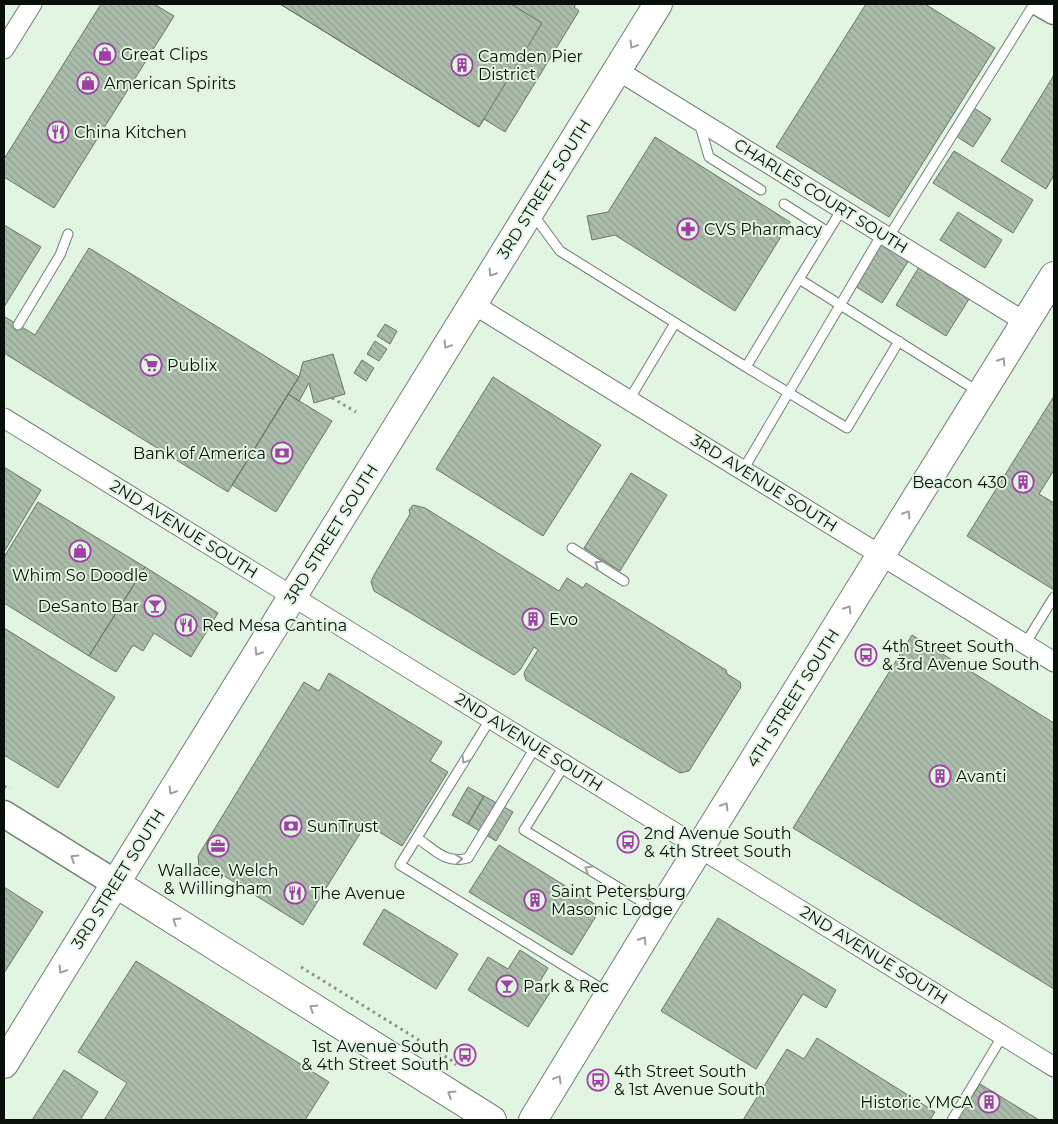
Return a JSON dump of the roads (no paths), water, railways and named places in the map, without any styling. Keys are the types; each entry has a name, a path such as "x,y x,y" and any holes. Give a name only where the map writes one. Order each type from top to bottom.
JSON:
{"main road":[{"name":"3RD STREET SOUTH","path":"4,1064 658,4"},
{"name":"4TH STREET SOUTH","path":"533,1120 659,912 882,556 1054,276"},
{"path":"115,883 492,1120"}],"street":[{"path":"4,49 32,4"},
{"path":"1042,4 1054,11"},
{"name":"CHARLES COURT SOUTH","path":"617,70 1026,322"},
{"name":"3RD AVENUE SOUTH","path":"473,304 1054,662"},
{"name":"2ND AVENUE SOUTH","path":"4,418 1054,1066"},
{"path":"4,814 115,883"}],"lane":[{"path":"743,470 840,304 1034,4"},
{"path":"699,121 709,157 761,190"},
{"path":"784,204 828,232"},
{"path":"746,367 842,209"},
{"path":"530,211 560,251 788,394 847,428 899,341"},
{"path":"18,325 60,256 68,234"},
{"path":"799,279 982,393"},
{"path":"629,400 675,323"},
{"path":"572,548 624,581"},
{"path":"1025,644 1054,597"},
{"path":"491,718 400,865 610,993"},
{"path":"417,838 448,860 468,858 536,746"},
{"path":"565,764 524,830 659,912"},
{"path":"952,1120 1003,1035"}],"place":[{"name":"Great Clips","path":"105,54"},
{"name":"Camden Pier District","path":"462,65"},
{"name":"American Spirits","path":"88,83"},
{"name":"China Kitchen","path":"58,132"},
{"name":"CVS Pharmacy","path":"688,229"},
{"name":"Publix","path":"151,365"},
{"name":"Bank of America","path":"282,453"},
{"name":"Beacon 430","path":"1023,482"},
{"name":"Whim So Doodle","path":"80,551"},
{"name":"DeSanto Bar","path":"155,606"},
{"name":"Evo","path":"533,619"},
{"name":"Red Mesa Cantina","path":"186,625"},
{"name":"4th Street South & 3rd Avenue South","path":"866,655"},
{"name":"Avanti","path":"940,776"},
{"name":"SunTrust","path":"291,826"},
{"name":"2nd Avenue South & 4th Street South","path":"628,842"},
{"name":"Wallace, Welch & Willingham","path":"218,846"},
{"name":"The Avenue","path":"295,893"},
{"name":"Saint Petersburg Masonic Lodge","path":"535,900"},
{"name":"Park & Rec","path":"507,986"},
{"name":"1st Avenue South & 4th Street South","path":"465,1055"},
{"name":"4th Street South & 1st Avenue South","path":"598,1080"},
{"name":"Historic YMCA","path":"989,1102"}]}
